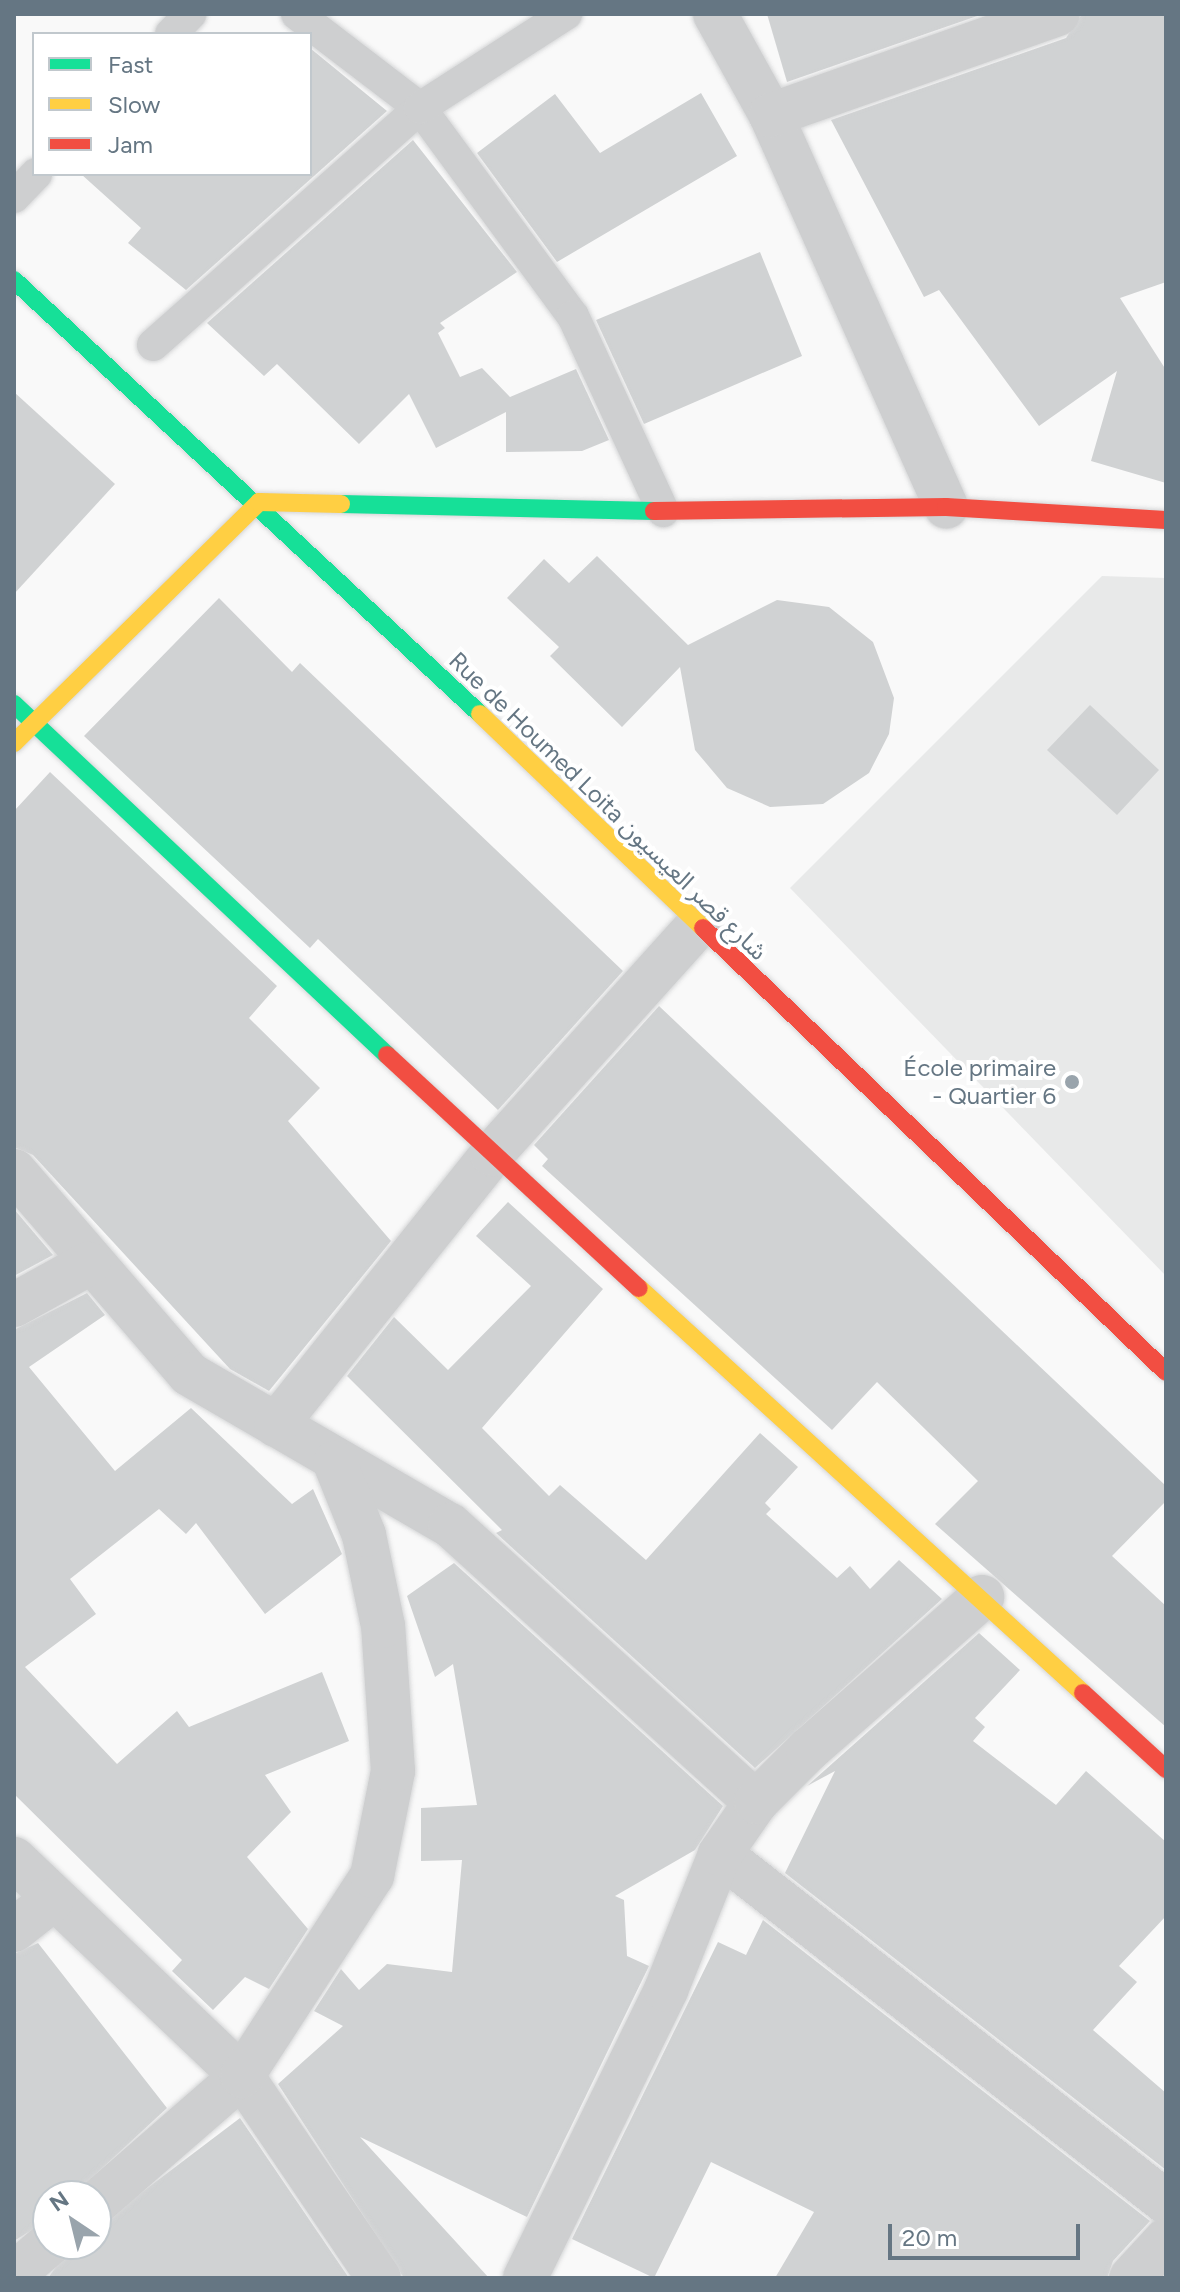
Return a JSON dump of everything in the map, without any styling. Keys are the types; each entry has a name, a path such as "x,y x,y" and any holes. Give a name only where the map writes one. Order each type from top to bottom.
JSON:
{"street":[{"path":"715,14 771,115 946,507"},
{"path":"771,115 1058,14"},
{"name":"Rue de Houmed Loita شارع قصر العيسيون","path":"14,280 259,502 697,926 1166,1372"},
{"path":"14,743 259,502 663,511 946,507 1166,520"},
{"path":"14,704 492,1154 982,1597 1166,1769"},
{"path":"276,1425 492,1154 697,926"},
{"path":"14,1171 88,1264 189,1374 335,1463 450,1525 756,1802"},
{"path":"14,1305 88,1264"},
{"path":"112,2189 242,2076 372,1876 393,1771 383,1626 364,1535 335,1463"},
{"path":"538,2275 666,1990 720,1854 756,1802 982,1597"},
{"path":"720,1854 1166,2202"},
{"path":"14,1859 52,1900 242,2076 379,2278"},
{"path":"14,1930 52,1900"},
{"path":"1131,2278 1166,2240"},
{"path":"14,2274 32,2259"}],"lane":[{"path":"173,32 190,14"},
{"path":"297,14 420,108 573,316 663,511"},
{"path":"153,345 420,108 566,14"},
{"path":"14,197 34,176"}],"shaded area":[{"name":"École primaire - Quartier 6","path":"1102,576 1166,578 1166,1276 790,888"}],"building":[{"path":"767,14 983,14 787,82"},
{"path":"1082,14 1166,14 1166,282 1120,298 1166,370 1166,483 1091,461 1117,371 1039,426 939,290 924,297 831,120 1066,38"},
{"path":"312,50 387,111 186,290 128,243 141,228 83,176 312,176"},
{"path":"701,93 737,156 557,262 477,153 555,94 600,153"},
{"path":"413,140 517,272 440,323 445,328 438,333 460,377 482,368 510,397 576,369 609,440 582,451 506,452 506,412 436,448 409,394 359,444 277,364 264,376 207,323"},
{"path":"760,252 802,356 644,424 596,320"},
{"path":"14,392 115,484 14,594"},
{"path":"597,556 688,645 777,600 829,607 873,642 894,698 889,734 869,773 823,804 770,807 727,788 695,750 680,667 622,727 550,656 559,647 507,598 544,559 569,583"},
{"path":"219,598 292,672 300,663 623,971 498,1110 318,939 310,948 84,736"},
{"path":"1090,705 1159,770 1117,815 1047,750"},
{"path":"50,772 277,986 249,1018 320,1088 288,1121 391,1241 269,1391 230,1369 33,1155 14,1147 15,810"},
{"path":"659,1006 1166,1486 1166,1501 1112,1556 1166,1606 1166,1727 935,1524 978,1481 877,1382 832,1430 542,1166 548,1159 534,1145"},
{"path":"508,1202 603,1289 482,1428 549,1496 560,1485 646,1560 760,1433 798,1467 765,1503 771,1509 766,1514 837,1578 850,1566 870,1589 899,1560 942,1599 755,1768 496,1533 502,1530 347,1376 394,1317 448,1370 531,1286 476,1236"},
{"path":"14,1209 53,1255 14,1276"},
{"path":"87,1293 105,1315 29,1367 115,1471 191,1408 292,1504 313,1489 342,1554 265,1614 196,1523 186,1534 159,1509 70,1579 96,1614 25,1667 117,1764 177,1711 189,1727 322,1672 349,1741 265,1775 291,1812 247,1857 308,1929 269,1989 245,1977 213,2010 172,1971 182,1960 14,1794 14,1330"},
{"path":"454,1563 723,1806 695,1850 615,1896 624,1900 627,1956 649,1966 527,2217 360,2137 489,2278 404,2278 278,2084 343,2026 314,2011 341,1969 359,1990 387,1964 452,1972 462,1860 421,1861 421,1808 477,1805 453,1664 435,1677 407,1596"},
{"path":"979,1633 1020,1670 975,1718 985,1727 973,1741 1056,1805 1086,1771 1166,1842 1166,1916 1119,1966 1137,1982 1093,2030 1166,2093 1166,2170 785,1873 835,1771 807,1786"},
{"path":"763,1920 1150,2221 1113,2261 1107,2278 775,2278 814,2212 711,2162 654,2278 572,2239 718,1942 746,1955"},
{"path":"38,1943 167,2108 89,2180 32,2180 32,2230 14,2241 14,1954"},
{"path":"240,2118 349,2278 48,2278 61,2260 112,2260 112,2215"}],"traffic: fast":[{"path":"14,280 480,714"},
{"path":"341,504 654,511"},
{"path":"14,704 387,1055"}],"traffic: slow":[{"path":"14,743 259,502 341,504"},
{"path":"480,714 703,928"},
{"path":"639,1288 1083,1693"}],"traffic: jam":[{"path":"654,511 946,507 1166,520"},
{"path":"703,928 1166,1372"},
{"path":"387,1055 639,1288"},
{"path":"1083,1693 1166,1769"}],"place":[{"name":"École primaire - Quartier 6","path":"1072,1082"}]}
